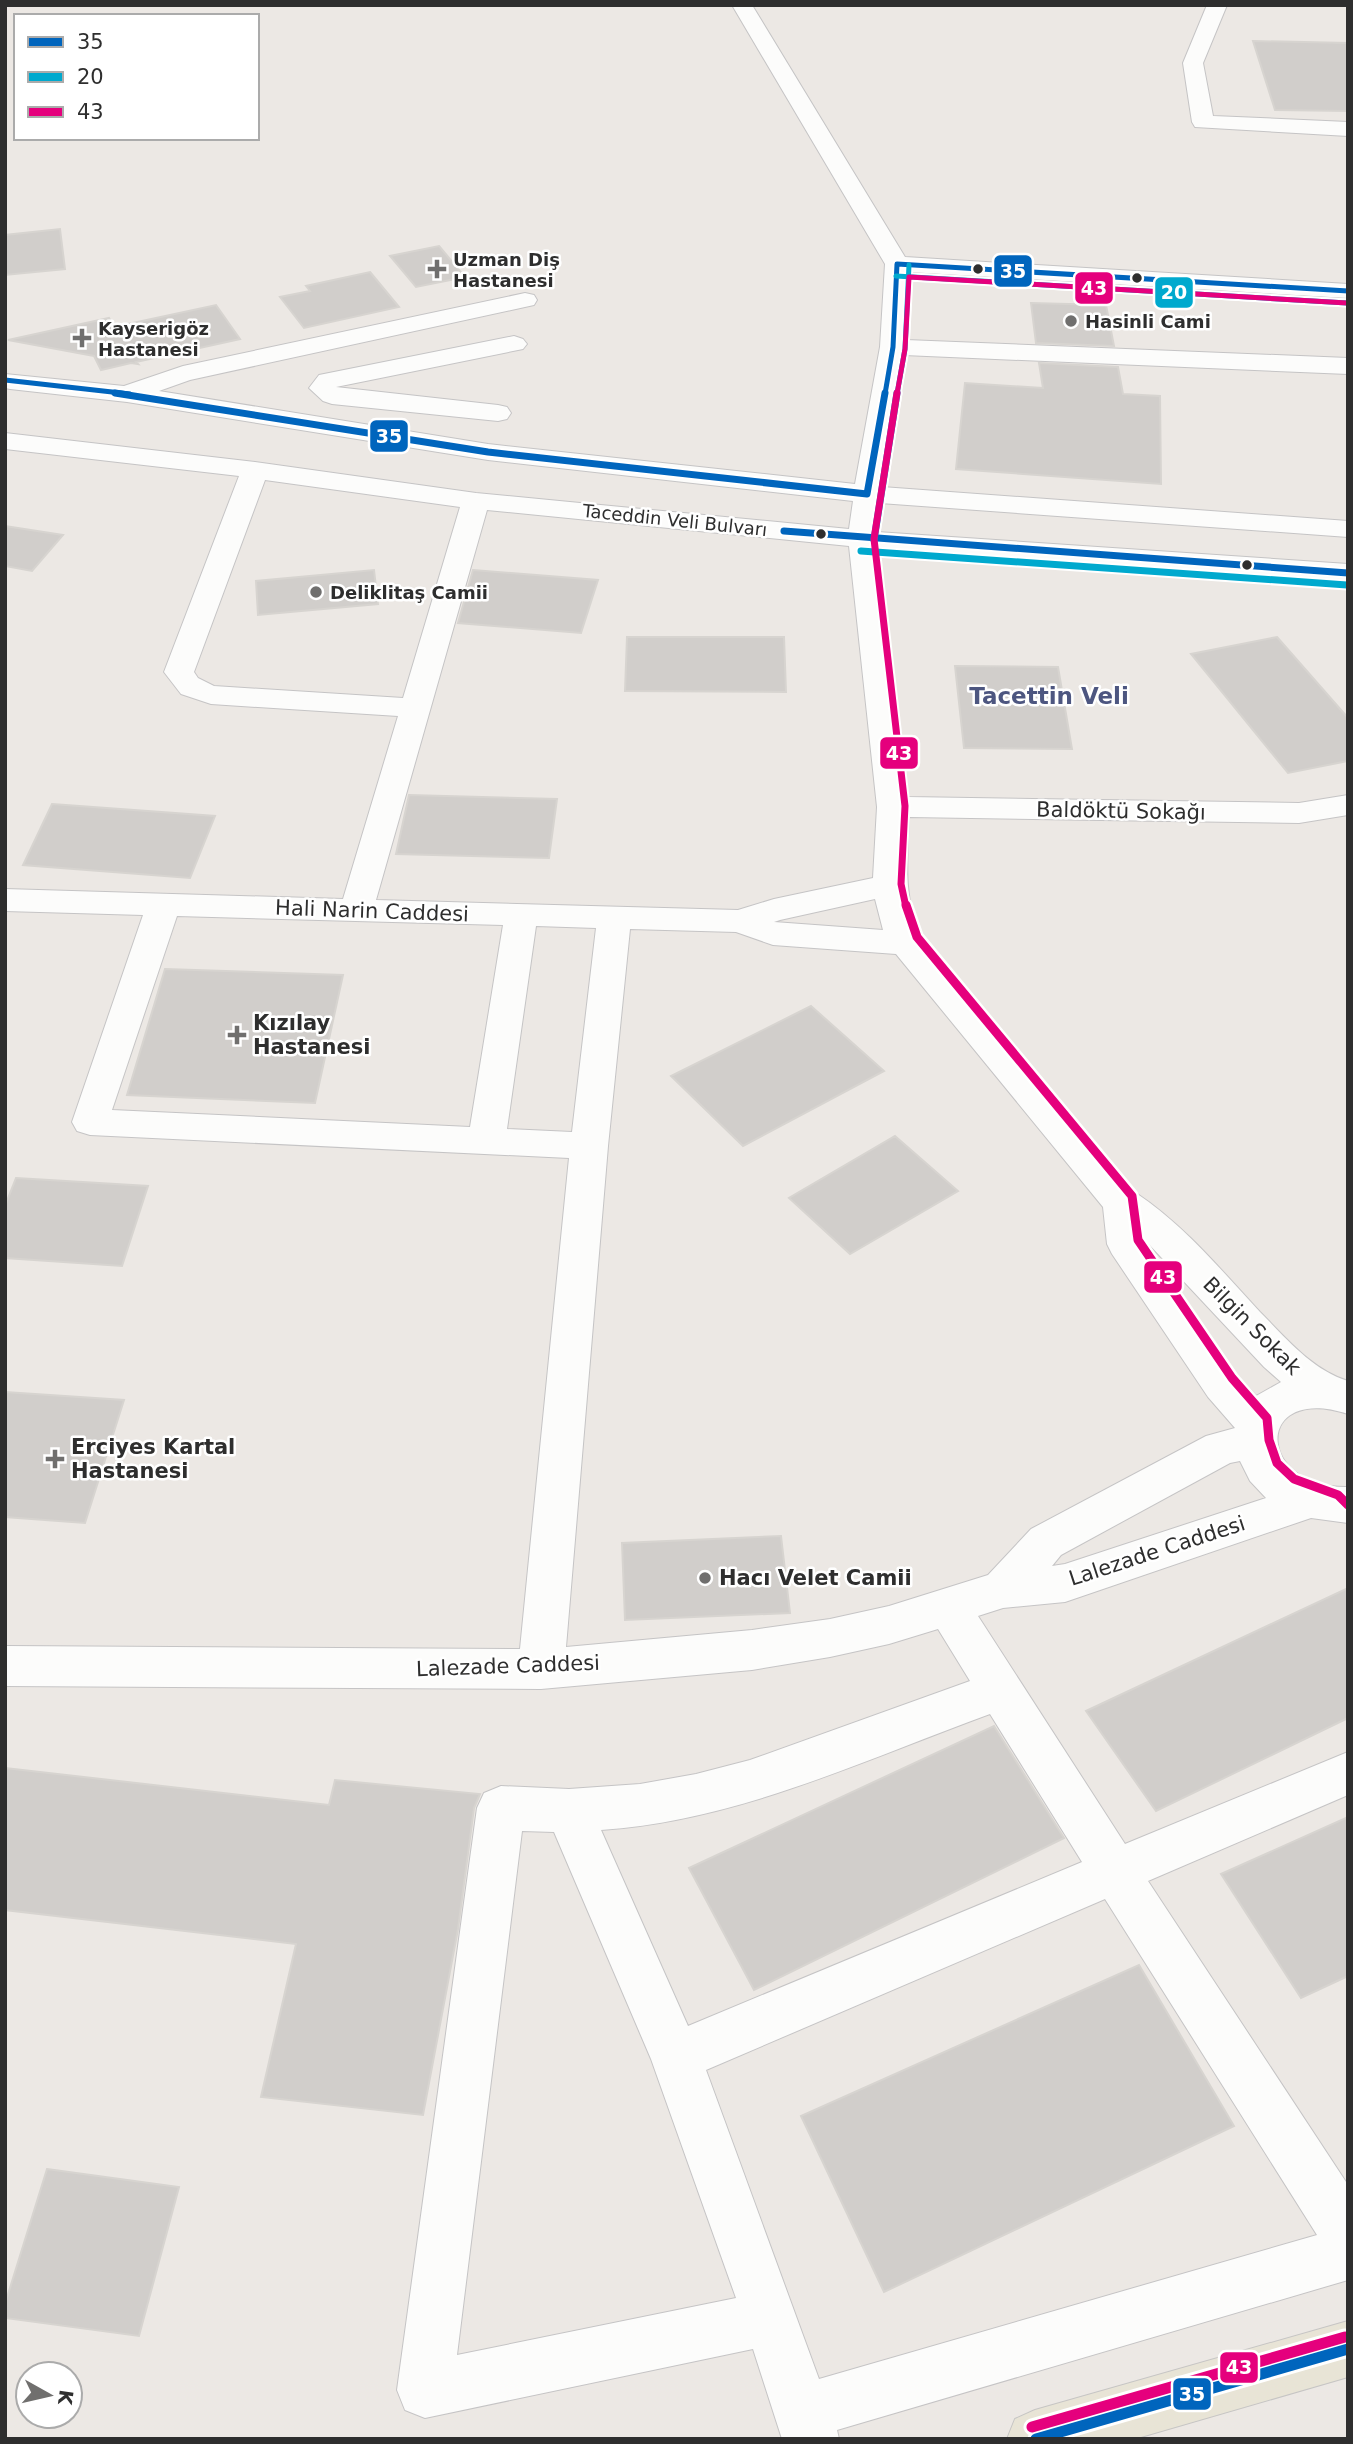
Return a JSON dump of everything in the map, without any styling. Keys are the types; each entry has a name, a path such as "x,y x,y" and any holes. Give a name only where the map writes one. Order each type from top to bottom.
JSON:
{"main road":[{"path":"1035,2439 1348,2349"}],"street":[{"path":"742,5 897,264 1348,292"},
{"path":"1217,5 1193,63 1203,122 1348,129"},
{"name":"Bilgin Sokak","path":"897,264 893,347 867,494 862,539 893,807 889,885 897,922 906,943 1122,1203 1152,1223 1278,1356 1340,1395"},
{"path":"127,394 183,374 525,300"},
{"path":"498,413 332,396 322,388 328,380 514,344"},
{"path":"893,347 1348,366"},
{"path":"7,381 127,394 488,452 867,494 1348,529"},
{"path":"7,381 26,393 28,400 17,416"},
{"name":"Taceddin Veli Bulvarı","path":"5,441 255,470 476,501 862,539 1348,573"},
{"path":"255,470 179,672 181,678 192,689 211,695 415,708"},
{"path":"356,910 476,501"},
{"name":"Baldöktü Sokağı","path":"893,807 1298,813 1348,805"},
{"name":"Hali Narin Caddesi","path":"5,900 164,903 614,920 740,921 774,910 889,885"},
{"path":"164,903 90,1122 589,1146"},
{"path":"486,1142 521,916"},
{"path":"541,1669 589,1146 614,920"},
{"name":"Hali Narin Caddesi","path":"740,921 773,934 906,943"},
{"path":"1122,1203 1126,1244 1256,1432 1260,1459 1272,1476 1288,1490 1334,1509"},
{"path":"1256,1432 1266,1409 1280,1398 1300,1393 1340,1395"},
{"name":"Lalezade Caddesi","path":"1003,1589 1046,1542 1256,1432"},
{"name":"Lalezade Caddesi","path":"5,1666 541,1669 765,1648 830,1638 949,1608 1003,1589 1065,1583 1334,1509"},
{"path":"949,1608 1348,2234"},
{"path":"771,2318 425,2390 501,1808 569,1811 640,1806 696,1796 750,1782 1001,1690"},
{"path":"676,2057 1348,1773"},
{"path":"569,1811 676,2057 771,2318 806,2425 1348,2253"}],"building":[{"path":"1253,41 1348,43 1348,111 1275,110"},
{"path":"60,229 65,269 5,275 5,235"},
{"path":"439,246 465,277 416,287 390,256"},
{"path":"370,272 399,307 304,328 280,297 310,291 306,286"},
{"name":"Hasinli Cami","path":"1031,303 1106,305 1114,346 1036,343"},
{"path":"216,305 240,339 136,362 138,364 131,363 101,370 94,356 8,340 109,318 114,327"},
{"path":"1039,363 1118,367 1123,394 1160,396 1161,484 956,469 965,383 1043,388"},
{"path":"5,526 63,535 32,571 5,566"},
{"name":"Deliklitaş Camii","path":"374,570 378,604 258,615 256,581"},
{"path":"473,570 598,580 581,633 458,623"},
{"path":"627,637 784,637 786,692 625,691"},
{"path":"1277,637 1348,718 1348,761 1288,773 1191,654"},
{"path":"955,666 1058,667 1072,749 964,748"},
{"path":"409,795 557,799 549,858 396,854"},
{"path":"52,804 215,816 190,878 23,865"},
{"name":"Kızılay Hastanesi","path":"165,969 343,975 315,1103 127,1095"},
{"path":"811,1006 884,1071 743,1146 671,1076"},
{"path":"895,1136 958,1191 850,1254 789,1198"},
{"path":"16,1178 148,1186 122,1266 5,1258 5,1206"},
{"name":"Erciyes Kartal Hastanesi","path":"5,1392 124,1400 85,1523 5,1517"},
{"name":"Hacı Velet Camii","path":"781,1536 790,1613 625,1620 622,1543"},
{"path":"1348,1588 1348,1718 1156,1811 1086,1711"},
{"path":"994,1726 1064,1838 754,1990 689,1868"},
{"path":"5,1768 329,1805 335,1780 480,1794 474,1808 458,1929 423,2115 261,2097 296,1944 5,1910"},
{"path":"1348,1817 1348,1976 1301,1998 1221,1874"},
{"path":"1139,1965 1234,2126 884,2292 801,2116"},
{"path":"47,2169 179,2187 139,2336 5,2318 5,2304"}],"transit line":[{"name":"35","path":"5,380 127,394 488,452 867,494 893,347 897,264 1348,291"},
{"name":"20","path":"874,540 879,496 905,349 909,265"},
{"name":"20","path":"896,276 1347,303"},
{"name":"43","path":"1347,303 909,277 905,349 874,539 905,806 901,884 909,918 917,937 1132,1196 1138,1240 1232,1378 1267,1418 1269,1440 1277,1463 1294,1479 1338,1495 1348,1505"},
{"name":"35","path":"784,531 1348,573"},
{"name":"20","path":"861,551 1347,585"},
{"name":"43","path":"1032,2427 1345,2337"},
{"name":"35","path":"1036,2439 1348,2349"}],"place":[{"name":"Uzman Diş Hastanesi","path":"437,269"},
{"name":"Hasinli Cami","path":"1071,321"},
{"name":"Kayserigöz Hastanesi","path":"82,338"},
{"name":"Deliklitaş Camii","path":"316,592"},
{"name":"Kızılay Hastanesi","path":"237,1035"},
{"name":"Erciyes Kartal Hastanesi","path":"55,1459"},
{"name":"Hacı Velet Camii","path":"705,1578"}],"district":[{"name":"Tacettin Veli","path":"1049,696"}]}
